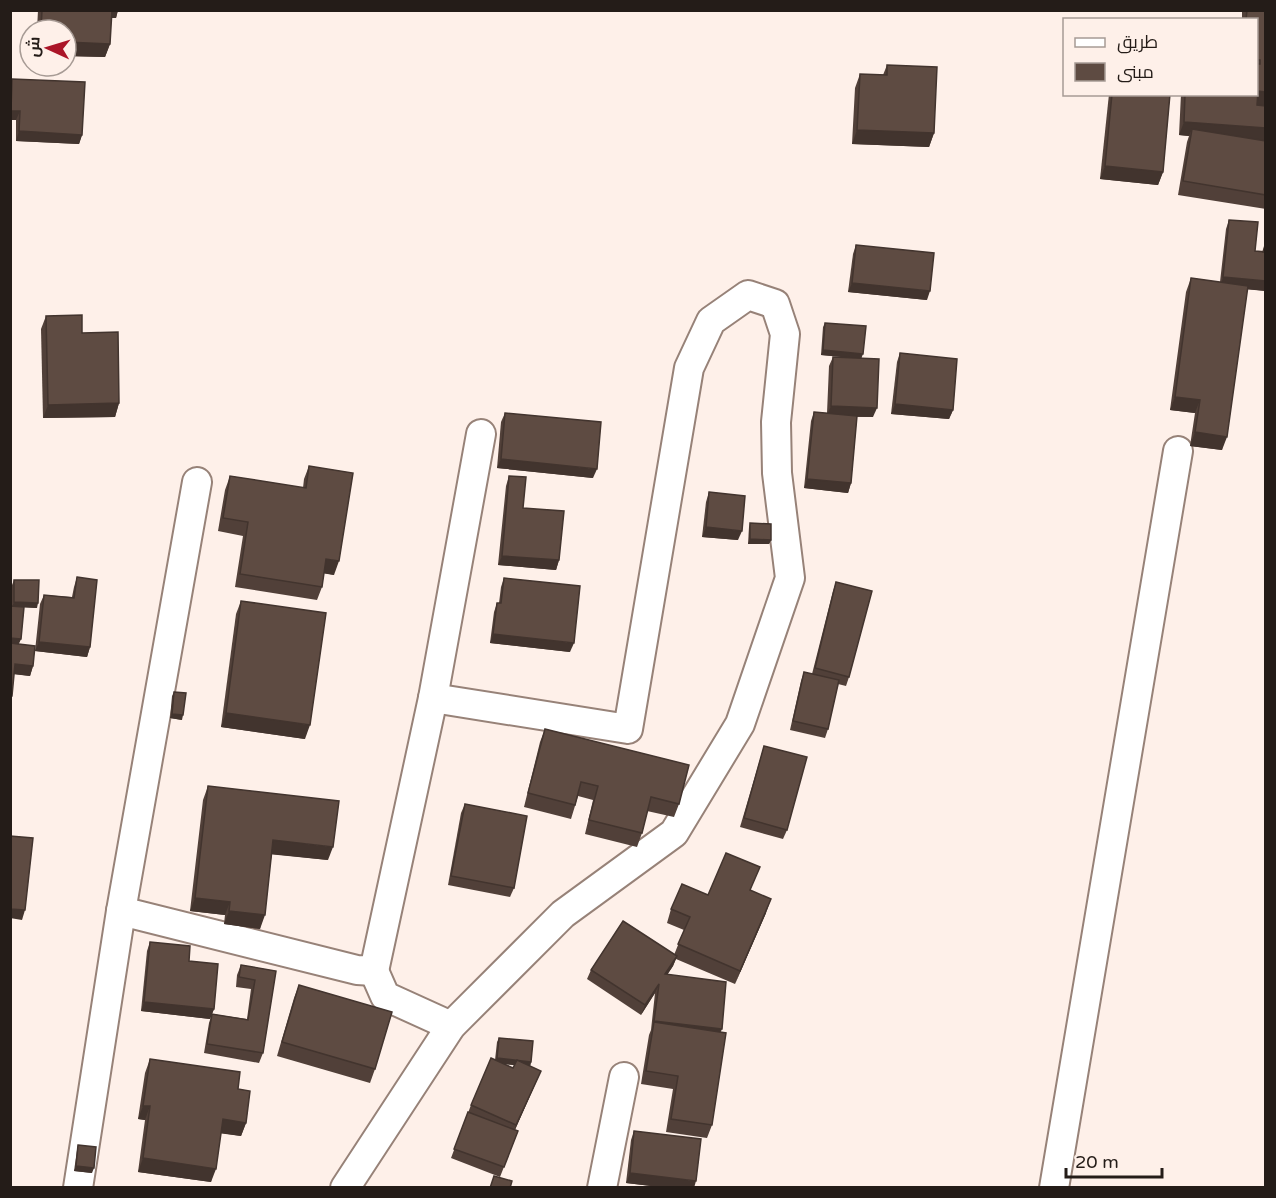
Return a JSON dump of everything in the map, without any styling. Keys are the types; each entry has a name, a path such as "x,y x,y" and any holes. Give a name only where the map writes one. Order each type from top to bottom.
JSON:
{"street":[{"path":"345,1188 451,1026 563,914 674,833 740,724 790,578 777,473 776,422 785,334 776,304 748,295 711,321 689,368 628,729 433,698"},
{"path":"451,1026 386,996 374,971 433,698 481,434"},
{"path":"1054,1188 1178,451"},
{"path":"78,1188 121,911 197,482"},
{"path":"121,911 357,970 374,971"},
{"path":"602,1188 624,1077"}],"building":[{"path":"42,10 112,10 110,44 78,43 78,18 42,18"},
{"path":"1247,10 1266,10 1266,92 1258,91 1260,60 1258,60 1258,18 1246,18"},
{"path":"887,65 937,67 934,133 857,130 860,74 887,75"},
{"path":"12,79 85,82 82,135 19,131 20,111 11,111"},
{"path":"1112,96 1170,96 1163,172 1105,166"},
{"path":"1185,96 1258,96 1257,105 1266,106 1266,128 1184,122"},
{"path":"1192,129 1266,141 1266,195 1183,181"},
{"path":"1229,220 1258,222 1255,251 1266,252 1266,281 1223,277"},
{"path":"856,245 934,253 930,291 852,283"},
{"path":"1191,278 1248,286 1227,437 1195,432 1200,400 1175,397"},
{"path":"82,315 82,333 118,332 119,403 48,405 46,316"},
{"path":"825,323 866,326 863,354 823,350"},
{"path":"900,353 957,359 953,410 895,404"},
{"path":"833,357 879,359 877,408 831,406"},
{"path":"814,412 857,416 851,483 807,479"},
{"path":"505,413 601,422 597,469 501,459"},
{"path":"309,466 353,473 339,561 326,559 322,587 240,574 248,522 223,518 230,476 306,488"},
{"path":"509,476 526,477 523,508 564,511 559,560 502,556"},
{"path":"709,492 745,496 742,531 706,527"},
{"path":"750,523 771,524 771,540 750,539"},
{"path":"77,577 97,580 90,647 39,642 44,595 74,598"},
{"path":"504,578 580,586 574,643 493,634 497,603 501,603"},
{"path":"14,580 39,580 38,603 14,602"},
{"path":"836,582 872,591 849,677 815,668"},
{"path":"241,601 326,613 310,725 226,713"},
{"path":"10,606 24,607 21,639 10,638"},
{"path":"10,643 35,646 33,666 15,664 12,696 10,696"},
{"path":"804,672 839,680 828,729 793,721"},
{"path":"174,692 186,693 183,715 172,714"},
{"path":"545,729 689,765 679,804 651,797 642,833 589,820 598,786 581,782 575,805 528,793"},
{"path":"764,746 807,757 787,830 744,818"},
{"path":"208,786 339,801 333,847 273,840 265,915 229,911 230,902 195,898"},
{"path":"465,804 527,816 514,888 451,876"},
{"path":"10,836 33,838 25,910 10,909"},
{"path":"726,853 760,867 750,890 771,899 740,971 678,944 690,917 671,909 682,884 708,895"},
{"path":"623,921 677,956 665,974 726,982 722,1029 654,1021 659,984 645,1005 591,970"},
{"path":"150,942 190,946 189,961 218,964 214,1009 144,1002"},
{"path":"241,965 276,971 263,1053 207,1044 212,1014 248,1020 255,980 239,977"},
{"path":"299,985 392,1012 375,1069 282,1042"},
{"path":"654,1022 726,1033 712,1125 671,1119 678,1076 646,1071"},
{"path":"499,1038 533,1041 531,1062 497,1058"},
{"path":"491,1058 513,1068 517,1060 541,1071 516,1125 471,1105"},
{"path":"150,1059 240,1072 238,1089 250,1091 246,1123 223,1119 216,1169 143,1158 150,1106 143,1106"},
{"path":"468,1112 518,1131 504,1167 454,1149"},
{"path":"634,1131 701,1139 696,1181 630,1173"},
{"path":"78,1145 96,1147 94,1168 76,1166"},
{"path":"494,1176 512,1181 510,1188 490,1188"}]}
